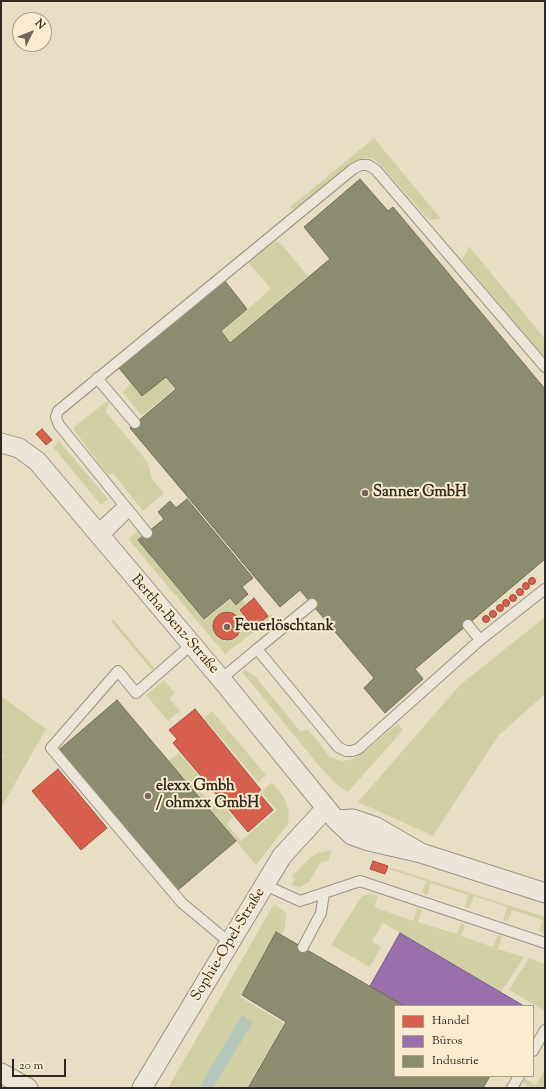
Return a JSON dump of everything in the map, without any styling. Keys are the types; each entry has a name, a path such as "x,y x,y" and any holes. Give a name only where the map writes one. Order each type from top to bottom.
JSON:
{"street":[{"name":"Bertha-Benz-Straße","path":"2,443 19,448 37,462 98,536 221,679 331,814 352,834 369,841 421,854 545,893"},
{"name":"Sophie-Opel-Straße","path":"142,1088 282,856 331,814"},
{"path":"1,1073 28,1088"}],"lane":[{"path":"147,533 59,425 56,417 58,411 353,169 361,165 368,166 376,170 545,367"},
{"path":"97,378 135,423"},
{"path":"98,536 126,508"},
{"path":"257,649 338,747 346,751 352,751 358,749 420,689 545,589"},
{"path":"221,679 312,604"},
{"path":"468,624 480,640"},
{"path":"191,645 136,693 118,671 51,748 182,904 230,943"},
{"path":"265,885 300,901 360,881 545,943"},
{"path":"303,946 321,913 324,893"},
{"path":"534,1049 545,1030"},
{"path":"512,1088 518,1077"}],"green space":[{"path":"374,138 441,219 429,220 379,163 371,158 364,158 354,162 296,209 289,208"},
{"path":"276,241 281,244 308,276 230,342 222,331 271,289 248,262"},
{"path":"469,246 545,339 545,359 462,260"},
{"path":"165,377 174,389 142,416 123,392 130,383 142,397"},
{"path":"110,399 106,412 147,461 152,479 164,493 143,511 113,473 108,475 74,430 75,426"},
{"path":"59,441 108,499 101,505 53,447"},
{"path":"140,529 145,534 138,540 206,622 205,620 230,599 235,605 243,600 246,604 239,610 254,629 271,614 273,617 225,654 128,539","holes":["225,611 232,612 238,616 242,626 239,635 227,642 218,638 213,629 214,620"]},
{"path":"545,617 545,694 498,736 433,836 358,802 460,685"},
{"path":"113,619 154,668 152,670 111,621"},
{"path":"245,670 255,676 300,731 307,730 312,734 330,757 342,761 352,759 365,751 398,724 403,730 348,792 338,786 321,768 242,672"},
{"path":"164,680 175,693 169,698 180,711 168,721 146,695"},
{"path":"1,696 46,729 1,808 1,760 4,755 1,753"},
{"path":"212,711 266,775 258,782 204,718"},
{"path":"179,753 199,776 193,783 213,806 220,801 233,817 227,824 241,841 277,810 261,792 272,782 285,799 289,812 288,824 256,865 169,761"},
{"path":"332,850 328,861 321,862 309,882 300,887 291,885 295,879 292,876 311,857 318,853"},
{"path":"389,867 545,917 544,933 539,931 543,920 512,910 508,921 503,920 507,907 474,896 469,908 465,907 468,895 431,883 427,895 422,893 426,881 388,869"},
{"path":"370,894 378,896 374,907 413,921 417,908 422,910 418,922 457,934 461,923 465,925 461,936 493,947 498,935 502,936 498,949 524,957 501,992 383,923 372,941 381,947 370,967 331,945 362,896"},
{"path":"274,904 285,912 285,927 282,935 276,933 240,997 284,1023 247,1088 168,1088"},
{"path":"529,958 545,964 545,1011 509,990"},
{"path":"545,1069 545,1088 532,1088 523,1083 525,1079 536,1085"}],"shaded area":[{"path":"242,1015 253,1022 213,1088 205,1088 200,1085"}],"building: Handel":[{"path":"42,429 52,440 46,445 36,434"},
{"path":"532,578 535,581 532,584 529,581"},
{"path":"526,583 529,586 526,589 523,586"},
{"path":"520,589 523,592 520,595 517,592"},
{"path":"513,595 516,598 513,601 510,598"},
{"path":"254,598 268,616 254,628 240,610"},
{"path":"506,600 509,603 506,606 503,603"},
{"path":"500,605 503,608 500,611 497,608"},
{"path":"493,611 496,614 493,617 490,614"},
{"name":"Feuerlöschtank","path":"227,612 237,616 241,626 237,636 227,640 217,636 213,626 217,616"},
{"path":"486,616 489,619 486,622 483,619"},
{"path":"195,709 261,790 258,792 273,810 248,832 173,743 177,739 169,730"},
{"path":"58,769 107,828 81,850 32,791"},
{"path":"373,861 388,866 385,874 370,869"}],"building: Büros":[{"path":"400,933 522,1005 402,1005 370,986"}],"building: Industrie":[{"name":"Sanner GmbH","path":"360,179 388,211 393,207 545,389 545,559 415,669 423,679 385,713 364,688 374,678 300,590 280,607 130,428 176,389 166,377 142,396 119,368 224,280 247,309 221,331 230,343 330,259 304,227"},
{"path":"187,499 253,578 242,587 248,594 236,605 230,598 204,619 138,540 164,519 158,512 170,501 176,508"},
{"name":"elexx Gmbh / ohmxx GmbH","path":"117,700 236,841 178,890 59,750"},
{"path":"276,932 402,1005 394,1005 394,1077 489,1077 483,1088 248,1088 286,1022 242,995"}],"place":[{"name":"Sanner GmbH","path":"365,493"},
{"name":"Feuerlöschtank","path":"227,627"},
{"name":"elexx Gmbh / ohmxx GmbH","path":"148,796"}]}
